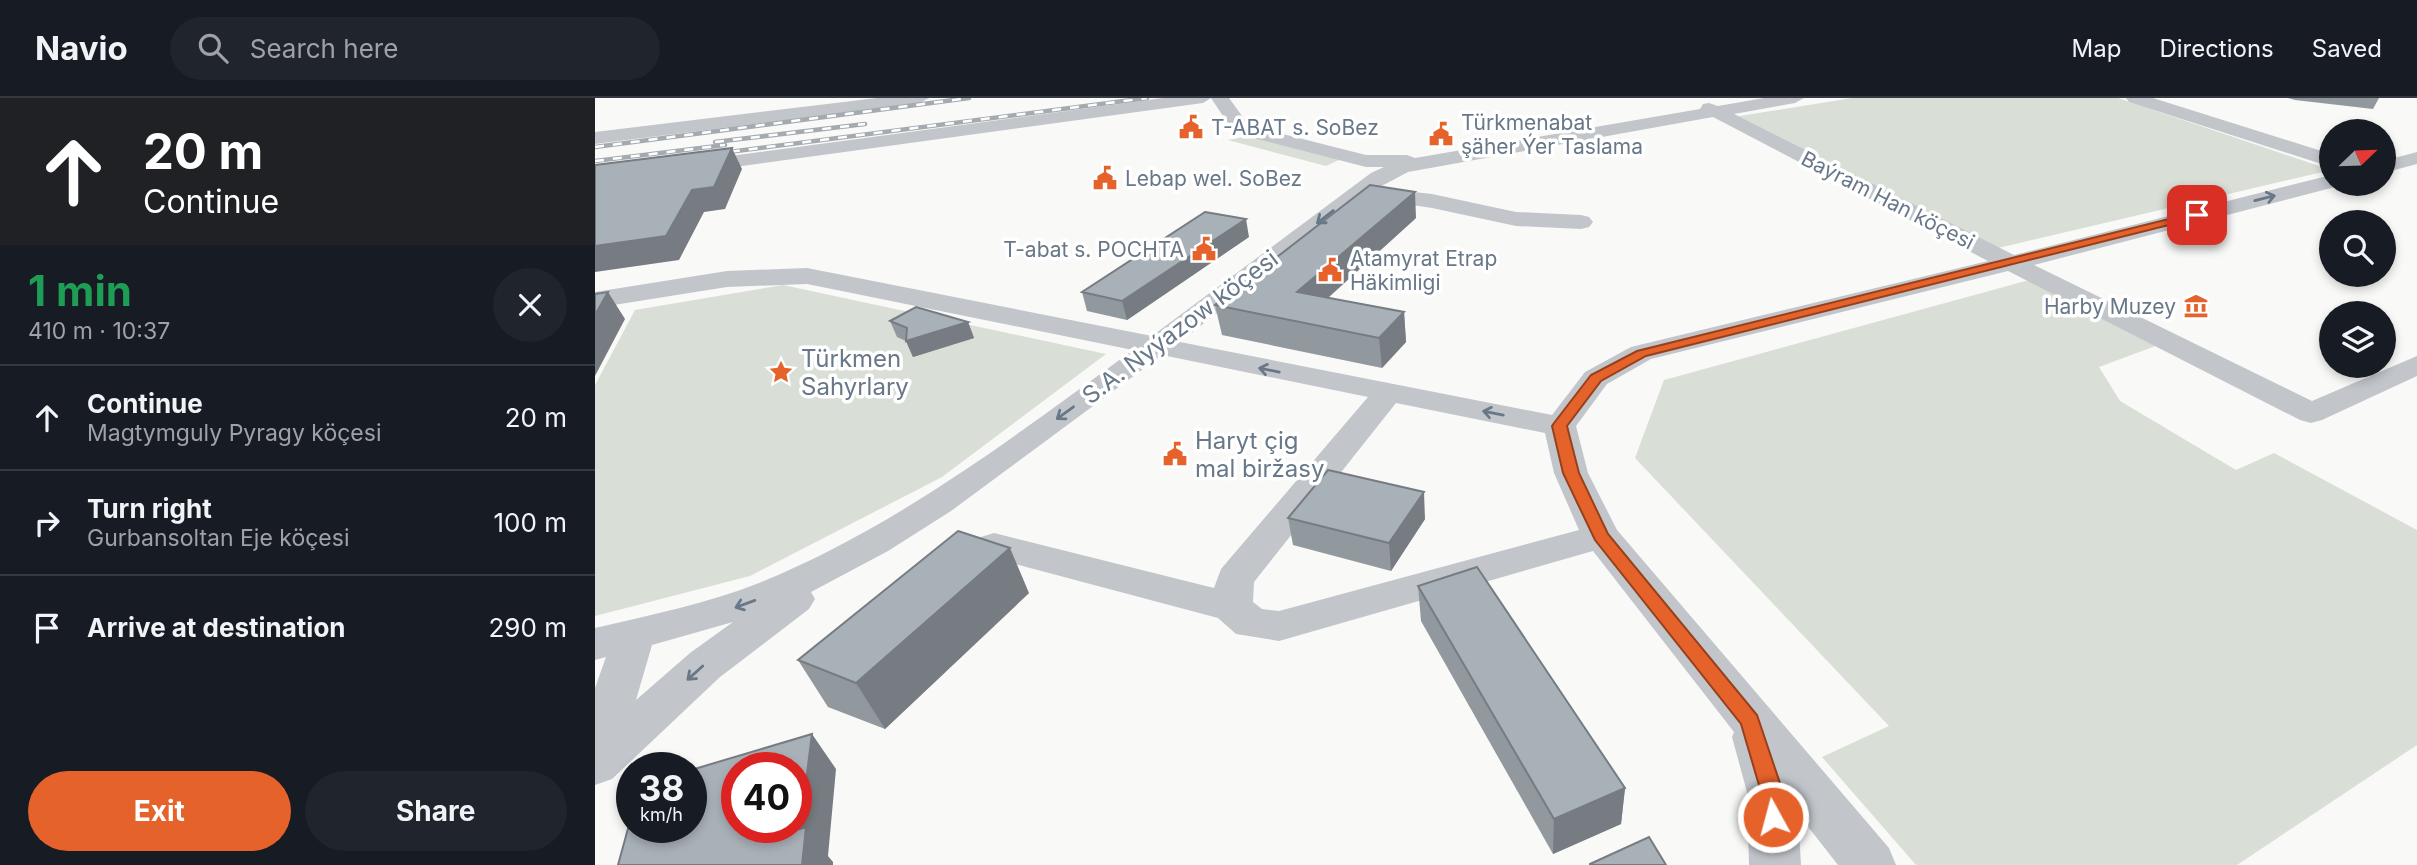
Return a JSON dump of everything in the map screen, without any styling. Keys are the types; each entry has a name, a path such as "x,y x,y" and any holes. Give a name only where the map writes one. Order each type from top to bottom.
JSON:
{"street":[{"path":"595,138 920,98"},
{"path":"595,180 1203,98"},
{"path":"1220,98 1238,124 1432,201 1516,219 1581,222"},
{"path":"1703,104 1743,98"},
{"name":"S.A. Nyýazow köçesi","path":"615,638 724,611 870,547 965,485 1156,348 1368,176 1703,104 1795,98"},
{"path":"2135,98 2319,157"},
{"name":"Baýram Han köçesi","path":"1703,104 2011,263 2311,413 2417,365"},
{"path":"1223,139 1257,132"},
{"path":"2396,164 2417,159"},
{"path":"1560,426 1596,378 1641,353 2011,263 2319,184"},
{"path":"595,300 727,279 807,276 1156,348 1560,426"},
{"path":"1232,607 1235,579 1388,393"},
{"path":"1560,426 1571,473 1601,536 1870,865"},
{"path":"994,546 1232,607 1251,623 1279,626 1601,536"},
{"path":"595,765 705,665 766,618 870,547"},
{"path":"595,757 615,638"},
{"path":"1750,720 1772,792 1775,865"}],"shaded area":[{"path":"1852,98 2118,98 2319,166 2319,173 1994,249 1734,117"},
{"path":"1253,135 1343,158 1326,166 1228,140"},
{"path":"2033,279 2161,344 2099,367 2120,401 2236,470 2274,453 2417,530 2417,745 2237,865 1916,865 1822,757 1889,726 1635,458 1664,380"},
{"path":"783,285 1106,354 942,477 750,576 595,616 595,385 635,310"}],"building":[{"path":"732,148 714,187 692,190 666,236 595,246 595,165"},
{"path":"1370,185 1415,192 1297,292 1404,312 1379,338 1215,305"},
{"path":"1205,212 1246,219 1122,301 1082,292"},
{"path":"608,292 595,315 595,294"},
{"path":"916,307 968,322 906,341 907,328 890,321"},
{"path":"1328,470 1424,492 1389,543 1288,518"},
{"path":"958,531 1010,548 856,683 798,660"},
{"path":"1477,567 1625,788 1554,819 1418,586"},
{"path":"812,734 810,752 752,752"},
{"path":"721,761 721,843 804,843 802,865 618,865 624,843 707,843 707,765"},
{"path":"1649,837 1666,865 1590,865 1590,864"}],"railway":[{"path":"595,147 969,98"},
{"path":"713,154 1147,98"},
{"path":"715,142 865,124"},
{"path":"595,161 725,145"}],"place":[{"name":"T-ABAT s. SoBez","path":"1191,127"},
{"name":"Türkmenabat şäher Ýer Taslama","path":"1441,134"},
{"name":"Lebap wel. SoBez","path":"1105,178"},
{"name":"T-abat s. POCHTA","path":"1204,249"},
{"name":"Atamyrat Etrap Häkimligi","path":"1330,270"},
{"name":"Harby Muzey","path":"2196,306"},
{"name":"Türkmen Sahyrlary","path":"781,372"},
{"name":"Haryt çig mal biržasy","path":"1175,454"}],"route":[{"path":"1773,817 1772,792 1750,720 1601,536 1571,473 1560,426 1596,378 1641,353 2197,215"}]}
